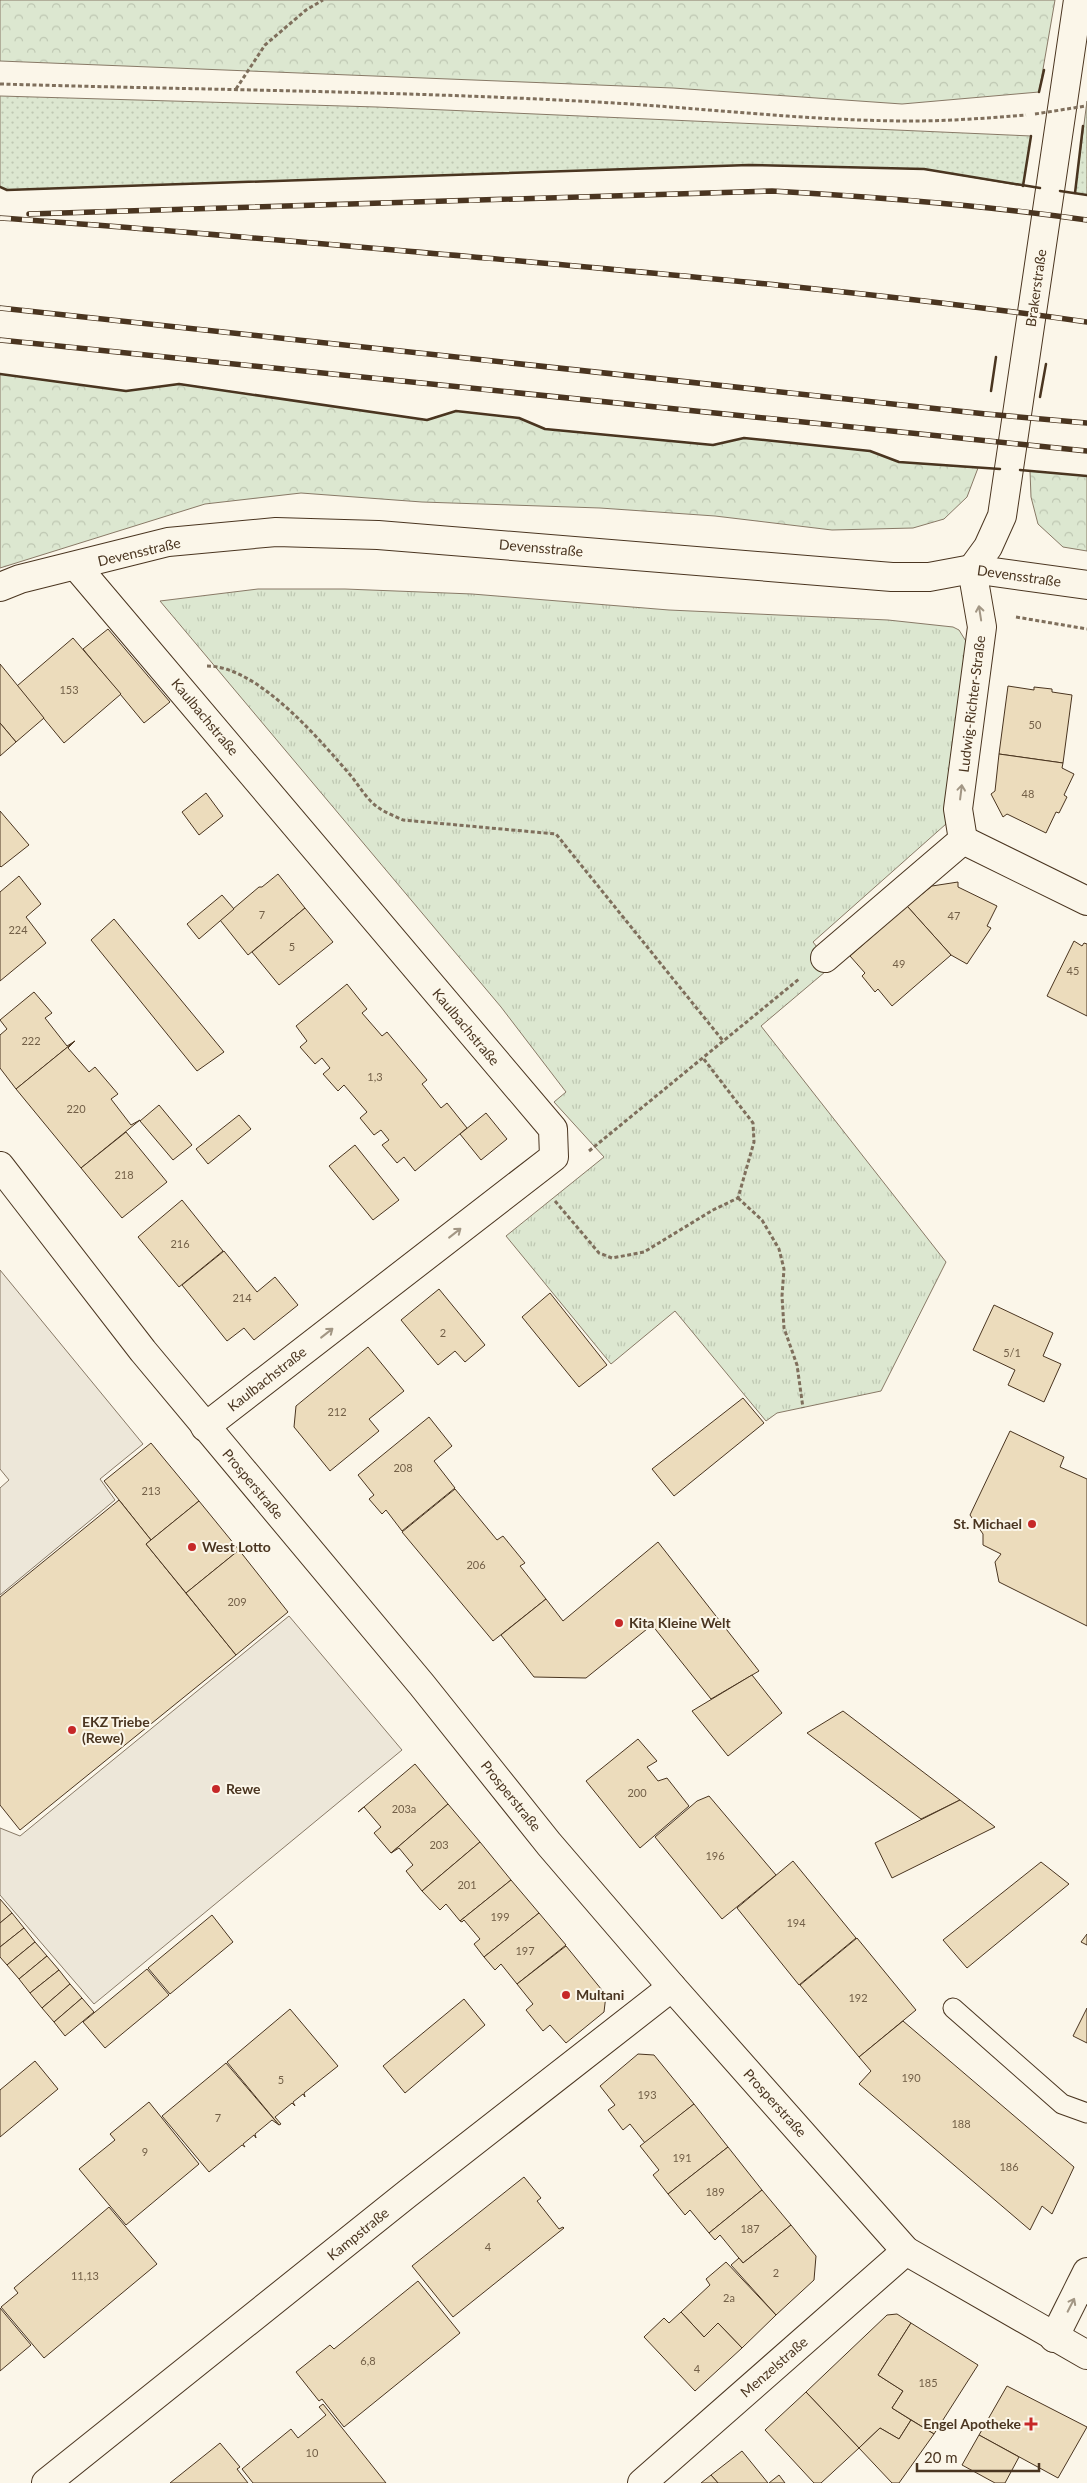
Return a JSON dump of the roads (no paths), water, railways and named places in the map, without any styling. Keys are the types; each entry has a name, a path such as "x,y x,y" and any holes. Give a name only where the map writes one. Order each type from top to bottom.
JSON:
{"street":[{"name":"Brakerstraße","path":"972,569 988,547 1002,516 1078,0"},
{"name":"Devensstraße","path":"0,588 20,579 168,542 276,532 378,535 892,577 929,577 972,569 1087,585"},
{"name":"Kaulbachstraße","path":"77,566 553,1129 543,1165 205,1427"},
{"name":"Ludwig-Richter-Straße","path":"963,840 958,809 982,627 972,569"},
{"path":"825,958 963,840 1087,901"},
{"name":"Prosperstraße","path":"0,1166 205,1427 405,1664 549,1844 672,1987 906,2251 1054,2338 1087,2355"},
{"name":"Kampstraße","path":"46,2483 407,2194 672,1987"},
{"name":"Menzelstraße","path":"642,2483 906,2251"},
{"path":"1054,2338 1087,2272"}],"lane":[{"path":"953,2008 1062,2104 1087,2113"}],"railway":[{"path":"29,214 772,191 930,202 1087,220"},
{"path":"0,218 260,238 733,281 945,303 1087,322"},
{"path":"0,308 986,414 1087,423"},
{"path":"0,340 1087,451"}],"place":[{"name":"St. Michael","path":"1032,1524"},
{"name":"West Lotto","path":"192,1547"},
{"name":"Kita Kleine Welt","path":"619,1623"},
{"name":"EKZ Triebe (Rewe)","path":"72,1730"},
{"name":"Rewe","path":"216,1789"},
{"name":"Multani","path":"566,1995"},
{"name":"Engel Apotheke","path":"1031,2424"}]}
